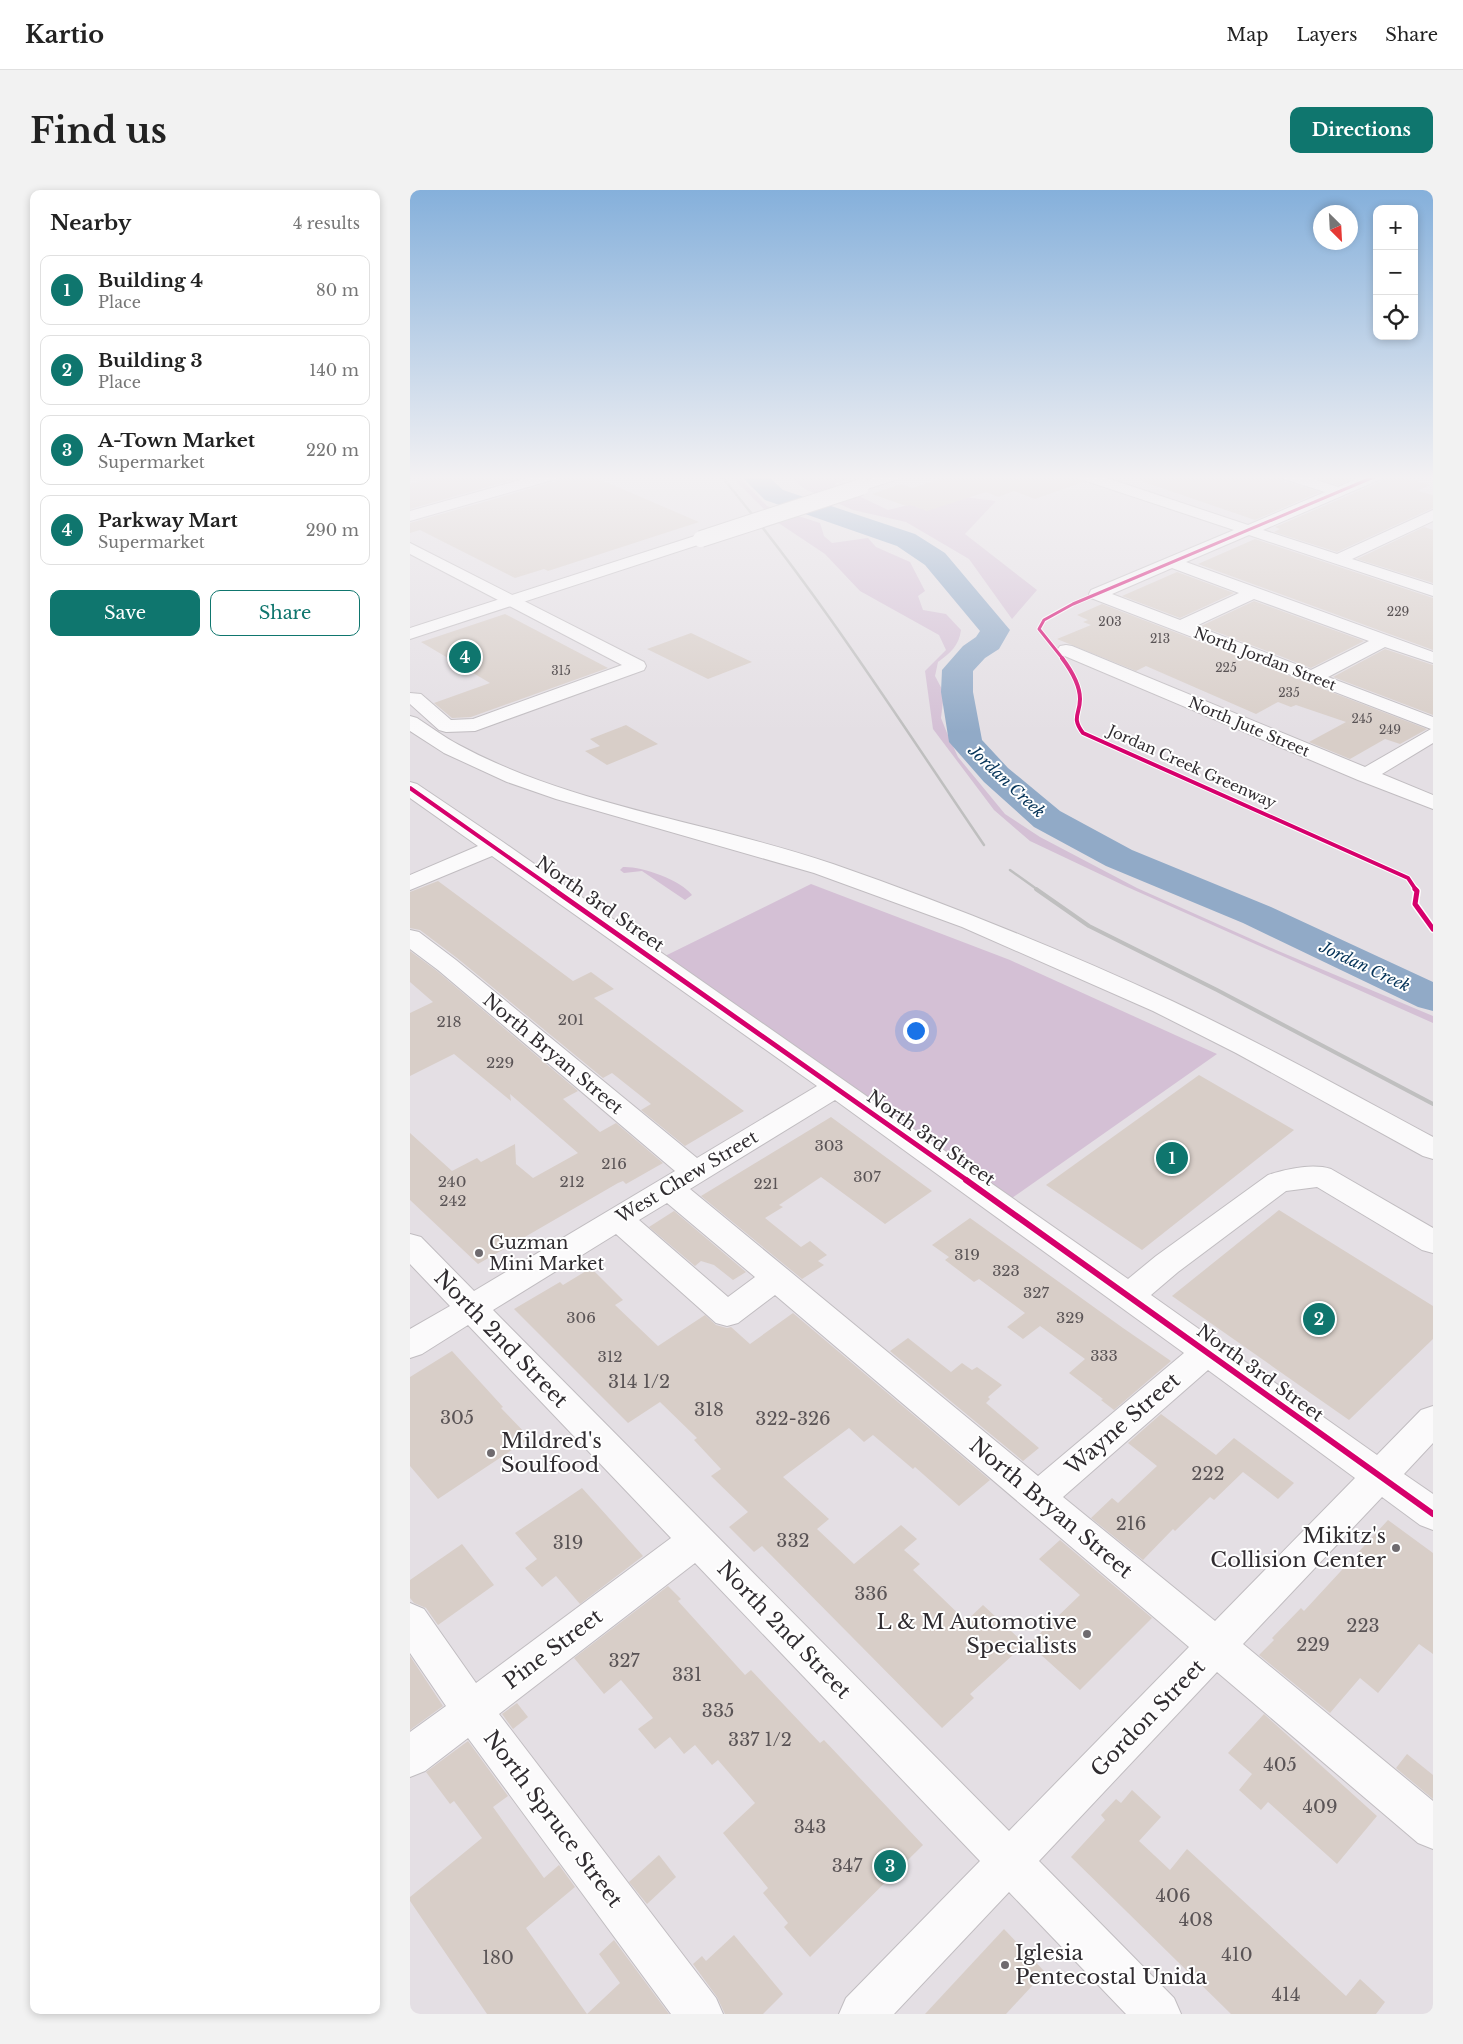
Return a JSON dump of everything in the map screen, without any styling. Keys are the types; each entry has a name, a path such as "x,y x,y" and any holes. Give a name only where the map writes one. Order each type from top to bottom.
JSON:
{"street":[{"path":"414,698 446,726 475,725 638,666 435,561"},
{"path":"410,634 634,561"},
{"path":"1172,563 1177,561"},
{"path":"1340,561 1433,591"},
{"path":"1172,563 1433,658"},
{"name":"North Jordan Street","path":"1172,563 1097,594 1433,724"},
{"path":"1408,583 1433,571"},
{"path":"1180,627 1253,593"},
{"path":"1313,677 1384,640"},
{"name":"North Jute Street","path":"1066,650 1433,804"},
{"path":"1118,690 1142,682"},
{"path":"410,722 450,749 514,778 580,800 822,868 970,922 1162,1006 1245,1047 1433,1149"},
{"path":"1364,776 1433,735"},
{"name":"North 3rd Street","path":"410,788 836,1087 1433,1514"},
{"path":"410,883 495,847"},
{"name":"North Bryan Street","path":"410,937 447,965 682,1180 776,1278 1039,1496 1216,1648 1433,1828"},
{"name":"West Chew Street","path":"410,1345 836,1087"},
{"path":"1129,1296 1167,1264 1278,1182 1321,1176 1433,1242"},
{"path":"618,1219 727,1314 776,1278"},
{"name":"North 2nd Street","path":"410,1245 1158,2014"},
{"name":"Wayne Street","path":"1039,1496 1208,1352"},
{"name":"Gordon Street","path":"862,2014 1216,1648 1433,1420"},
{"name":"Pine Street","path":"410,1757 697,1540"},
{"name":"North Spruce Street","path":"410,1621 472,1710 700,2014"}],"shaded area":[{"path":"832,561 908,561 925,591 918,596 923,610 946,614 961,630 953,649 938,662 935,676 944,693 941,718 958,757 1005,814 1040,837 1137,888 1276,950 1433,1016 1433,1023 1125,886 1030,841 994,810 933,729 925,671 946,650 939,635 860,591"},
{"path":"971,561 1000,561 1037,590 1012,619"},
{"path":"623,867 650,871 670,879 687,889 692,895 685,900 642,871 624,873 620,870"},
{"path":"811,884 1010,960 1217,1054 1012,1198 665,956"}],"building":[{"path":"482,561 578,561 548,571 544,569 515,578"},
{"path":"1205,561 1322,561 1433,598 1433,650 1198,564"},
{"path":"1364,561 1433,561 1433,583"},
{"path":"1177,572 1234,593 1180,618 1122,596"},
{"path":"1254,601 1364,641 1311,668 1201,626"},
{"path":"1102,604 1427,729 1400,744 1385,739 1350,759 1309,742 1346,722 1296,705 1291,707 1278,702 1256,714 1146,666 1136,671 1057,639 1091,625 1083,622 1088,620 1077,615"},
{"path":"505,614 608,668 471,717 452,718 434,703 490,683 421,642"},
{"path":"691,633 752,662 708,679 647,649"},
{"path":"1385,649 1433,665 1433,715 1333,677"},
{"path":"626,725 658,744 607,765 585,751 600,746 590,739"},
{"path":"438,881 573,981 591,972 614,989 594,998 744,1111 685,1146 641,1110 651,1104 612,1073 603,1078 457,958 420,930 410,928 410,892"},
{"path":"410,951 437,971 578,1091 563,1099 600,1132 616,1123 663,1163 626,1184 623,1181 618,1183 478,1264 410,1200 410,1133 452,1171 477,1158 481,1162 515,1144 516,1164 533,1178 578,1153 510,1094 511,1101 454,1054 410,1076 410,1013 433,1002 410,982"},
{"path":"1199,1075 1294,1130 1142,1250 1046,1185"},
{"path":"831,1117 932,1191 885,1224 821,1177 779,1205 783,1207 765,1218 801,1247 810,1241 827,1255 818,1261 824,1265 802,1279 701,1196"},
{"path":"1279,1210 1433,1306 1433,1339 1349,1420 1172,1296"},
{"path":"674,1211 746,1272 733,1280 714,1265 701,1261 695,1266 649,1227"},
{"path":"970,1218 1171,1361 1114,1410 1101,1400 1103,1399 1069,1373 1085,1359 1040,1326 1023,1339 1007,1327 1025,1313 979,1279 974,1282 945,1260 949,1257 932,1245"},
{"path":"591,1268 623,1300 615,1305 658,1346 705,1315 716,1325 727,1328 731,1327 750,1344 793,1313 990,1480 959,1506 915,1467 913,1469 873,1435 864,1442 849,1428 783,1477 829,1519 817,1529 854,1564 901,1525 917,1539 904,1550 920,1564 913,1570 966,1621 983,1605 1025,1644 970,1694 974,1698 942,1728 762,1546 754,1552 729,1527 748,1512 711,1476 721,1469 694,1440 697,1438 660,1402 628,1423 514,1309 560,1282 563,1285"},
{"path":"908,1338 951,1372 962,1363 972,1370 977,1367 1002,1385 988,1397 990,1399 986,1403 1039,1448 1023,1461 890,1351"},
{"path":"452,1351 503,1407 501,1408 530,1438 438,1499 410,1466 410,1377"},
{"path":"1161,1414 1216,1455 1234,1438 1294,1483 1278,1499 1243,1472 1214,1500 1210,1497 1175,1531 1173,1529 1143,1560 1091,1518 1112,1498 1118,1503 1157,1466 1128,1443"},
{"path":"582,1488 643,1556 580,1604 556,1576 542,1587 525,1568 537,1559 515,1533"},
{"path":"1388,1520 1433,1553 1433,1654 1419,1644 1378,1693 1360,1678 1330,1713 1259,1655 1274,1640 1272,1638 1301,1608 1304,1611"},
{"path":"1060,1540 1152,1618 1080,1690 1029,1644 1080,1595 1039,1559"},
{"path":"462,1544 494,1585 438,1625 426,1608 414,1603 410,1598 410,1580"},
{"path":"668,1586 681,1599 678,1601 745,1675 751,1670 820,1743 824,1740 923,1845 810,1957 784,1927 788,1923 763,1893 768,1888 723,1833 755,1803 718,1760 712,1765 695,1745 684,1754 670,1737 655,1749 638,1729 653,1718 621,1680 604,1694 574,1658"},
{"path":"410,1656 443,1706 410,1730"},
{"path":"517,1703 528,1717 513,1729 502,1714"},
{"path":"1264,1714 1377,1816 1337,1864 1268,1802 1261,1810 1239,1790 1252,1774 1228,1753"},
{"path":"468,1741 508,1796 493,1807 544,1878 559,1865 575,1887 526,1928 587,2014 487,2014 410,1901 410,1897 482,1838 454,1801 450,1804 426,1772"},
{"path":"1407,1754 1433,1775 1433,1799 1396,1768"},
{"path":"1132,1790 1161,1817 1139,1841 1170,1870 1187,1849 1346,1996 1360,1979 1385,2002 1376,2014 1231,2014 1071,1857 1105,1820 1101,1815 1116,1799 1121,1803"},
{"path":"659,1855 676,1877 647,1904 629,1882"},
{"path":"1004,1929 1045,1972 1006,2014 925,2014"},
{"path":"734,1935 783,1994 763,2014 725,2014 717,1997 693,1964 702,1956 706,1961"},
{"path":"614,1940 669,2014 587,2014 620,1983 599,1954"}],"waterway":[{"name":"Jordan Creek","path":"937,561 995,630 988,643 974,652 958,670 957,692 966,742 996,775 1047,819 1119,858 1257,915 1433,998"}],"railway":[{"path":"788,561 889,704 984,845"},
{"path":"1010,870 1038,890"},
{"path":"1036,889 1089,926 1217,990 1433,1104"}],"cycle path":[{"name":"Jordan Creek Greenway","path":"1175,561 1073,604 1044,620 1039,629 1064,660 1078,687 1080,701 1076,722 1083,733 1408,878 1417,891 1415,904 1433,929"},
{"path":"410,788 836,1087 1433,1514"}],"place":[{"name":"Parkway Mart","path":"465,657"},
{"name":"Building 4","path":"1172,1158"},
{"name":"Guzman Mini Market","path":"479,1253"},
{"name":"Building 3","path":"1319,1319"},
{"name":"Mildred's Soulfood","path":"491,1453"},
{"name":"Mikitz's Collision Center","path":"1396,1548"},
{"name":"L & M Automotive Specialists","path":"1087,1634"},
{"name":"A-Town Market","path":"890,1866"},
{"name":"Iglesia Pentecostal Unida","path":"1005,1965"}]}
